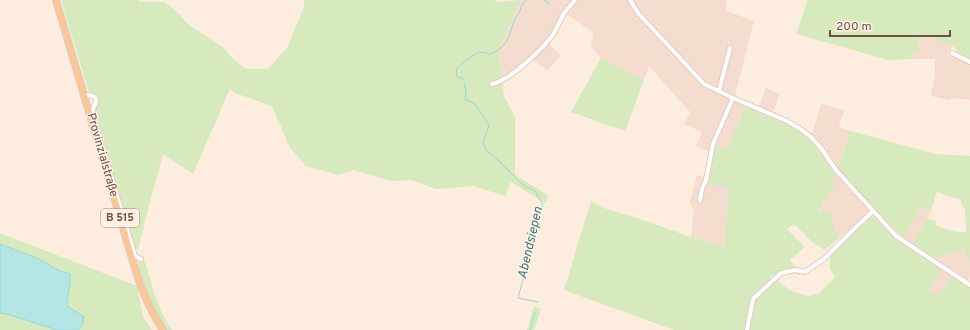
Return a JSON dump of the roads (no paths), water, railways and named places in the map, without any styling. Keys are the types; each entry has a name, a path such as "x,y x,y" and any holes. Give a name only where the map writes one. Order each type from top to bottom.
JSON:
{"main road":[{"name":"Provinzialstraße","path":"56,0 86,95 138,276 152,312 163,330"}],"street":[{"path":"492,84 498,82 525,64 552,35 565,12 575,0"},
{"path":"630,0 638,13 704,84 787,121 810,136 821,148 836,170 896,236 970,285"},
{"path":"719,91 730,48"},
{"path":"952,53 970,62"},
{"name":"Provinzialstraße","path":"86,95 96,97 92,111 93,115 135,256 141,259"},
{"path":"700,201 713,144 733,98"},
{"path":"747,330 753,299 755,297 781,273 795,270 805,272 824,259 873,211"}],"water":[{"path":"0,244 37,258 60,271 70,274 67,306 84,317 82,326 78,330 57,330 0,313"}],"waterway":[{"name":"Abendsiepen","path":"463,79 456,76 457,68 479,52 487,53 489,55 504,45 521,7 527,0"},
{"name":"Abendsiepen","path":"544,0 550,4"},
{"name":"Abendsiepen","path":"464,83 466,91 465,99 475,104 489,125 483,143 487,151 523,185 535,191 543,205 518,298 538,302"},
{"name":"Abendsiepen","path":"530,330 535,313"}]}
